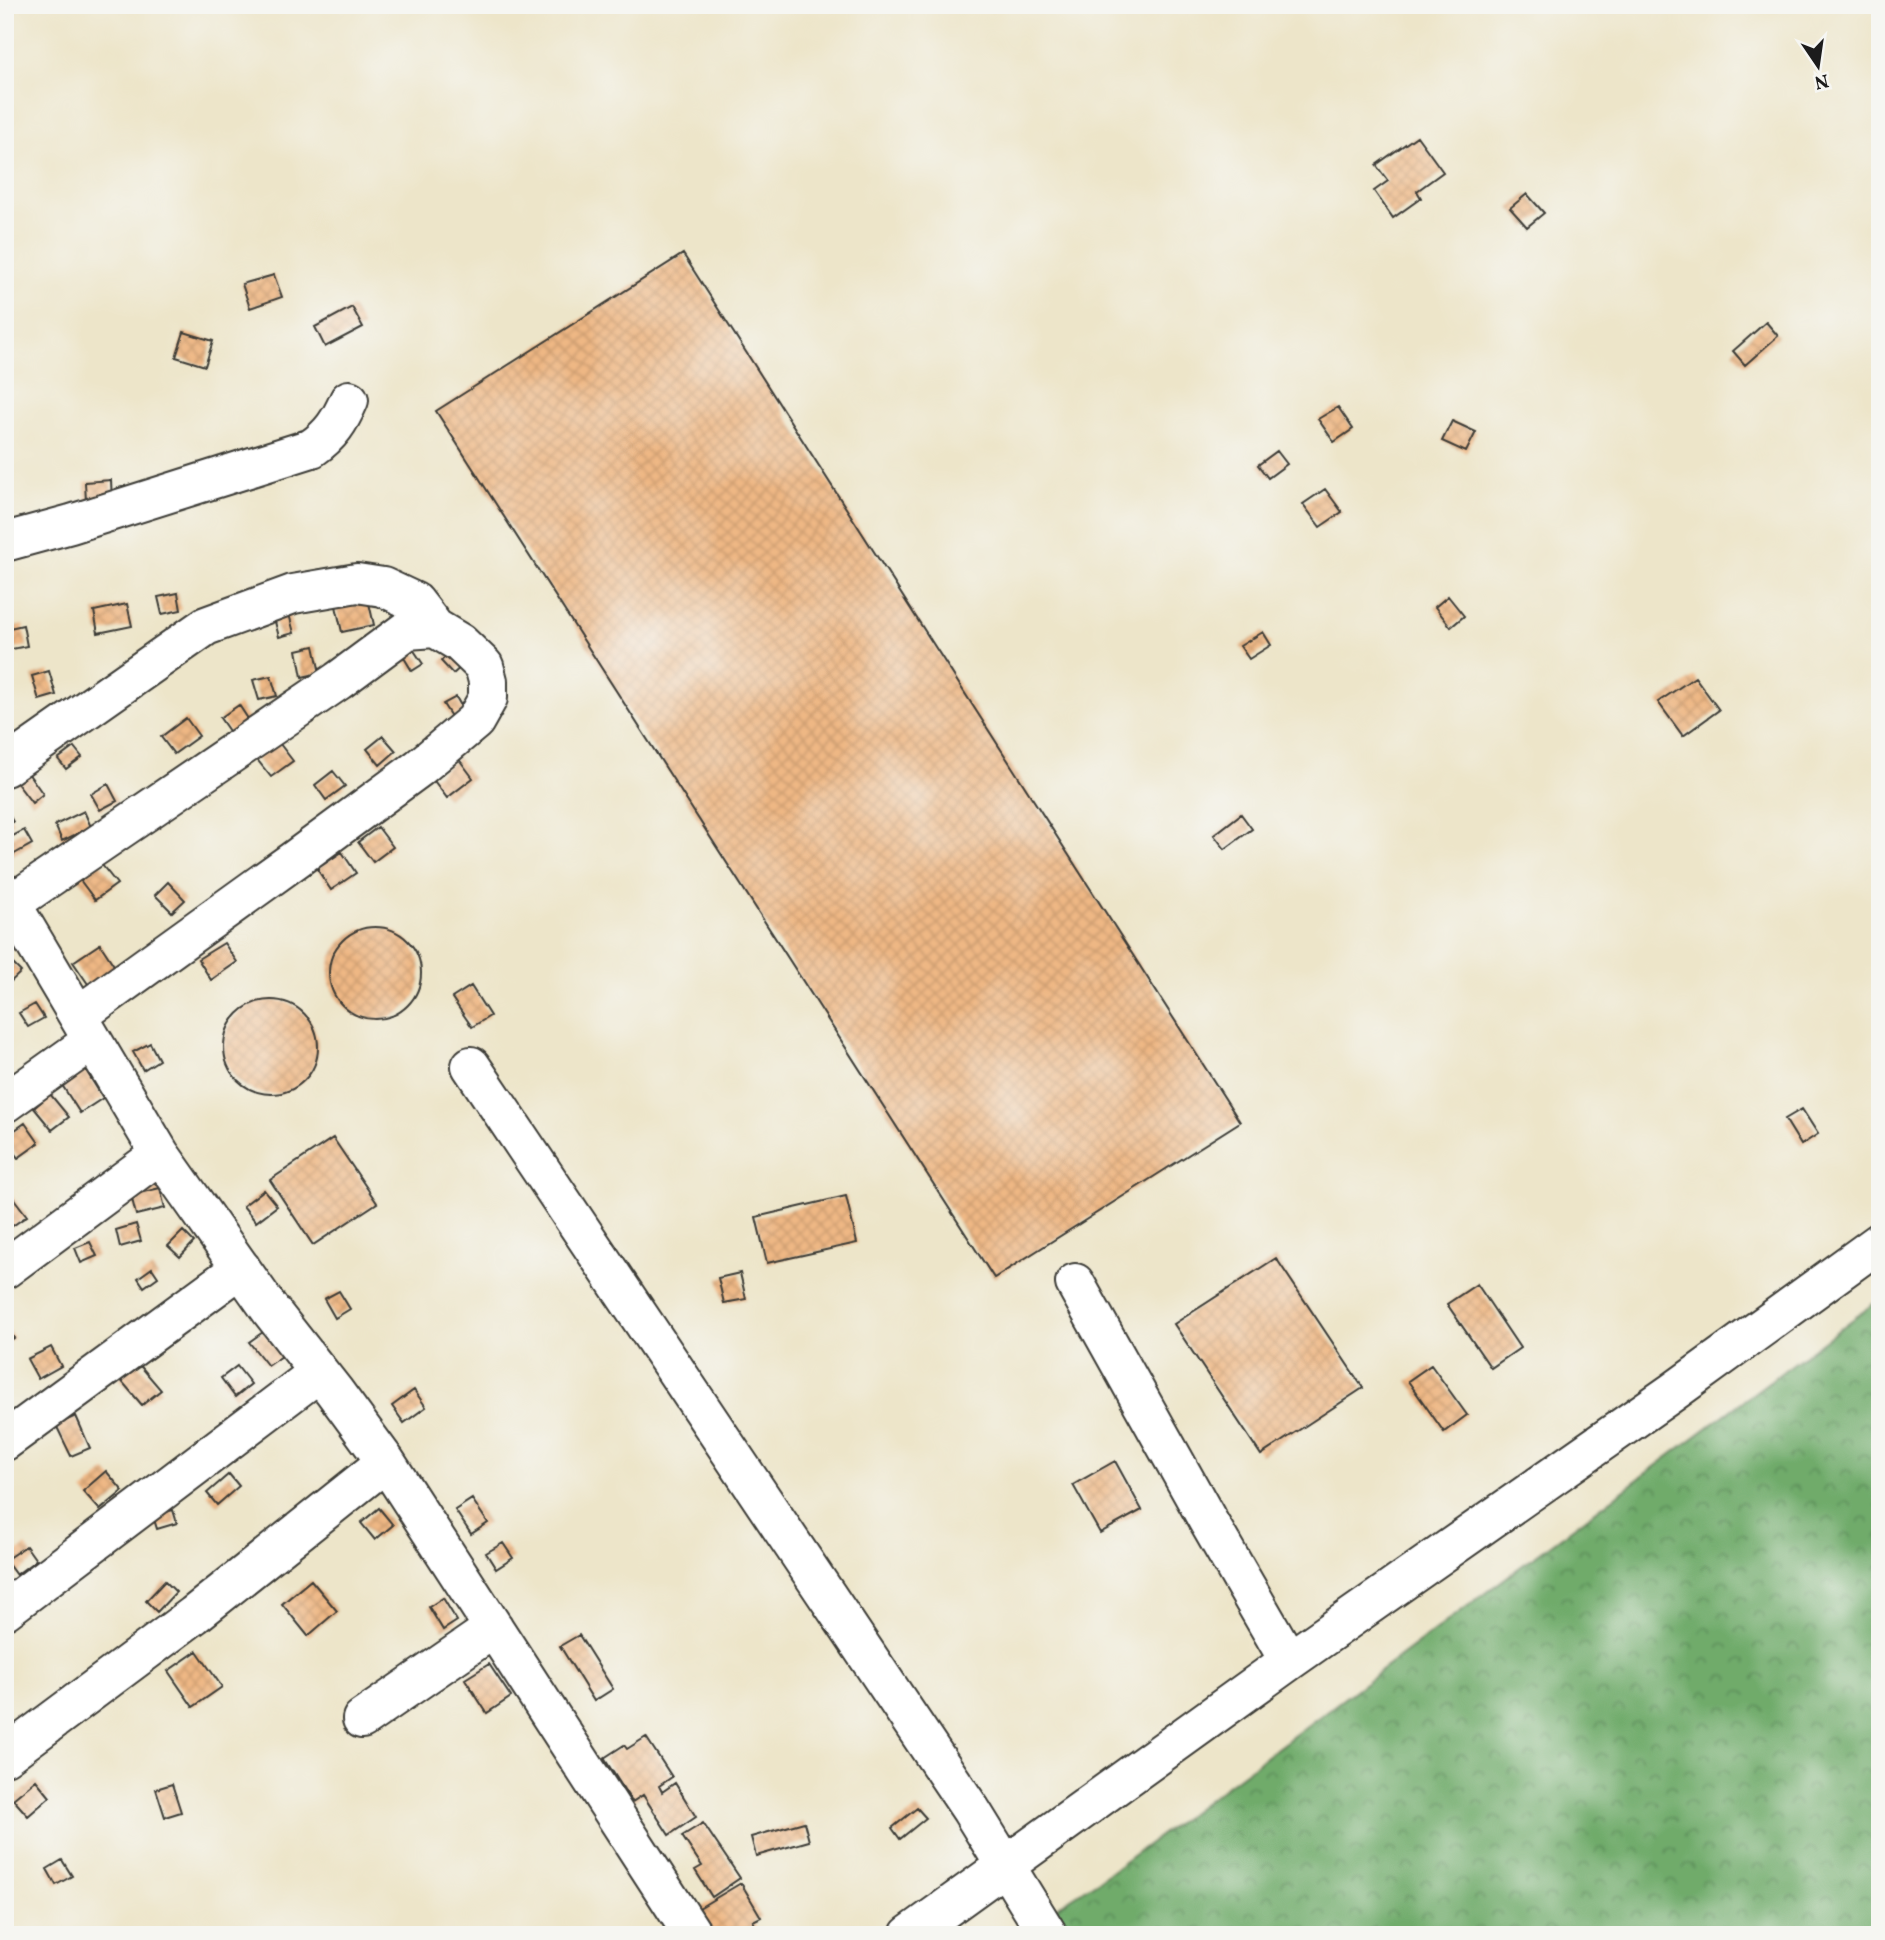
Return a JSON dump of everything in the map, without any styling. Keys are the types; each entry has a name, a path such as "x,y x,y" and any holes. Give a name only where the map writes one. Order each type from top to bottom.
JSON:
{"street":[{"path":"5,542 71,524 312,448 326,438 338,424 349,400"},
{"path":"5,767 206,626 293,594 357,583 383,587 415,602 435,628 460,643 484,666 488,681 488,698 475,721 419,768 308,850 85,1028 5,1103"},
{"path":"435,628 407,630 12,918 85,1028 160,1154 318,1373 386,1462 693,1935"},
{"path":"471,1066 971,1810 1048,1935"},
{"path":"5,1269 160,1154"},
{"path":"909,1935 1289,1661 1469,1537 1880,1242"},
{"path":"5,1441 241,1268"},
{"path":"1076,1283 1289,1661"},
{"path":"5,1610 318,1373"},
{"path":"5,1756 194,1615 386,1462"},
{"path":"362,1719 494,1628"}],"green space":[{"path":"1880,1299 1880,1935 1014,1935 1108,1874"}],"building":[{"path":"1417,136 1443,172 1417,191 1421,198 1393,218 1374,191 1388,181 1376,165"},
{"path":"1527,194 1544,213 1527,227 1510,208"},
{"path":"683,254 1240,1122 994,1278 436,411"},
{"path":"274,275 282,297 250,308 242,284"},
{"path":"352,307 363,327 325,347 315,327"},
{"path":"1766,322 1778,336 1745,365 1733,351"},
{"path":"184,332 213,341 205,366 176,357"},
{"path":"1338,407 1353,429 1334,442 1318,419"},
{"path":"1452,421 1476,432 1466,452 1442,441"},
{"path":"1277,451 1287,464 1268,478 1258,465"},
{"path":"111,480 112,501 86,502 85,482"},
{"path":"1325,489 1342,512 1320,527 1303,504"},
{"path":"178,593 181,610 162,614 158,597"},
{"path":"1448,596 1464,616 1451,627 1435,607"},
{"path":"368,599 374,625 342,632 336,606"},
{"path":"127,604 132,626 98,633 94,611"},
{"path":"288,610 294,633 279,637 273,614"},
{"path":"23,625 27,646 7,650 5,629"},
{"path":"1263,632 1271,645 1249,659 1240,646"},
{"path":"314,646 320,673 302,677 297,650"},
{"path":"413,649 423,664 412,671 403,656"},
{"path":"451,652 463,665 453,674 441,661"},
{"path":"49,671 56,695 39,700 32,676"},
{"path":"271,676 277,696 259,700 253,680"},
{"path":"1695,677 1719,710 1683,736 1658,702"},
{"path":"456,697 464,711 452,718 443,704"},
{"path":"239,705 250,722 231,734 220,718"},
{"path":"186,718 199,736 174,754 161,737"},
{"path":"5,723 15,737 5,744"},
{"path":"273,735 293,761 271,777 251,752"},
{"path":"383,736 396,751 380,765 367,749"},
{"path":"74,747 82,757 66,769 58,759"},
{"path":"458,758 473,778 447,798 432,778"},
{"path":"333,771 345,786 326,800 315,785"},
{"path":"28,773 43,794 32,803 16,782"},
{"path":"108,784 117,801 100,810 91,794"},
{"path":"5,807 13,822 5,826"},
{"path":"84,811 91,827 62,841 55,825"},
{"path":"1241,814 1252,829 1225,849 1214,835"},
{"path":"378,827 393,847 373,862 358,842"},
{"path":"24,830 32,844 9,857 5,850 5,840"},
{"path":"342,852 356,873 331,890 317,869"},
{"path":"98,860 117,884 95,900 77,876"},
{"path":"168,882 185,900 172,912 155,895"},
{"path":"366,927 384,927 401,934 414,947 421,964 421,982 414,999 401,1012 384,1019 366,1019 349,1012 336,999 329,982 329,964 336,947 349,934"},
{"path":"224,943 237,962 211,980 198,959"},
{"path":"100,944 117,970 90,987 73,962"},
{"path":"5,956 21,972 5,987"},
{"path":"471,986 490,1016 472,1027 452,998"},
{"path":"271,1000 289,1004 304,1014 314,1029 318,1047 314,1065 304,1080 289,1090 271,1094 253,1090 238,1080 228,1065 224,1047 228,1029 238,1014 253,1004"},
{"path":"35,1004 44,1018 28,1027 19,1013"},
{"path":"150,1043 159,1060 143,1070 133,1052"},
{"path":"85,1069 103,1098 80,1113 62,1085"},
{"path":"50,1094 69,1117 52,1130 34,1108"},
{"path":"1802,1109 1818,1134 1801,1145 1785,1119"},
{"path":"25,1123 39,1143 18,1158 5,1137"},
{"path":"333,1138 377,1203 313,1245 270,1180"},
{"path":"5,1187 27,1216 5,1231"},
{"path":"160,1188 165,1208 136,1215 131,1195"},
{"path":"264,1190 277,1206 256,1222 243,1206"},
{"path":"846,1196 857,1243 767,1263 756,1217"},
{"path":"136,1224 141,1241 120,1247 116,1230"},
{"path":"183,1231 194,1242 180,1257 168,1246"},
{"path":"90,1242 97,1256 81,1263 75,1248"},
{"path":"1276,1258 1363,1388 1261,1455 1174,1324"},
{"path":"152,1268 158,1277 144,1287 138,1278"},
{"path":"740,1273 746,1299 724,1303 718,1278"},
{"path":"1477,1284 1520,1348 1491,1368 1447,1304"},
{"path":"339,1291 350,1309 335,1318 324,1299"},
{"path":"5,1326 14,1338 5,1344"},
{"path":"263,1332 282,1356 268,1366 249,1342"},
{"path":"51,1347 61,1366 38,1379 27,1359"},
{"path":"137,1362 161,1390 142,1405 119,1378"},
{"path":"1431,1365 1467,1415 1444,1432 1408,1381"},
{"path":"237,1366 251,1384 235,1397 221,1378"},
{"path":"414,1390 426,1407 404,1423 392,1406"},
{"path":"76,1416 90,1448 71,1456 56,1425"},
{"path":"1115,1461 1142,1510 1100,1533 1073,1485"},
{"path":"106,1471 123,1491 100,1510 83,1491"},
{"path":"229,1474 239,1486 217,1505 207,1493"},
{"path":"472,1499 488,1523 471,1534 455,1510"},
{"path":"379,1508 393,1525 375,1540 361,1523"},
{"path":"173,1510 177,1523 157,1529 153,1516"},
{"path":"503,1543 513,1558 496,1569 486,1553"},
{"path":"26,1546 36,1560 16,1575 5,1560"},
{"path":"311,1580 337,1611 308,1636 282,1604"},
{"path":"165,1581 176,1592 157,1612 146,1601"},
{"path":"443,1598 457,1621 443,1630 429,1607"},
{"path":"579,1635 613,1689 594,1701 560,1646"},
{"path":"197,1651 222,1687 193,1707 168,1671"},
{"path":"489,1664 511,1697 487,1713 465,1679"},
{"path":"646,1737 672,1777 659,1786 662,1792 675,1783 696,1817 669,1835 643,1795 632,1802 604,1758 624,1745 627,1749"},
{"path":"36,1780 50,1797 28,1816 13,1799"},
{"path":"172,1784 181,1812 165,1817 156,1789"},
{"path":"917,1808 926,1818 900,1839 892,1828"},
{"path":"804,1822 809,1841 756,1856 751,1837"},
{"path":"703,1823 740,1878 712,1897 695,1870 702,1866 682,1836"},
{"path":"62,1860 72,1876 56,1885 47,1869"},
{"path":"741,1883 761,1917 753,1921 761,1935 714,1935 699,1908"}]}
